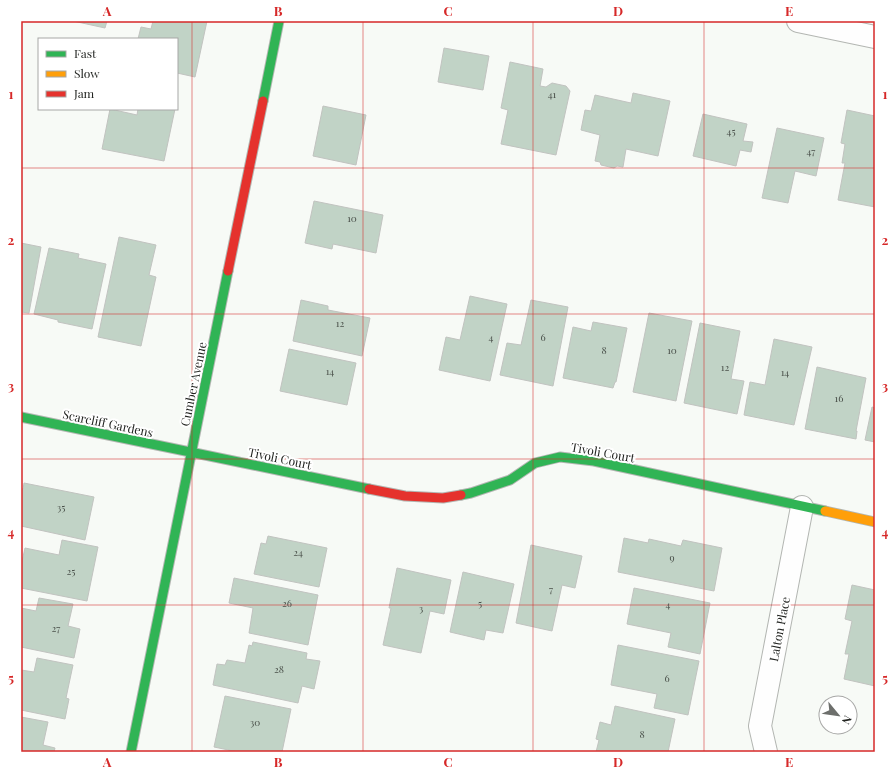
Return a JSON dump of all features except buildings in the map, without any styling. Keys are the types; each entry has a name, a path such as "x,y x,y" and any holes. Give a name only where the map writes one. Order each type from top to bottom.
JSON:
{"street":[{"name":"Cumber Avenue","path":"130,752 279,21"},
{"path":"798,21 875,37"},
{"name":"Scarcliff Gardens","path":"21,417 191,452"},
{"name":"Tivoli Court","path":"191,452 405,496 443,498 471,493 510,480 535,463 560,457 594,461 875,522"},
{"name":"Lalton Place","path":"766,752 760,726 802,507"}],"traffic: fast":[{"path":"263,101 279,21"},
{"path":"131,752 228,271"},
{"path":"21,417 369,489"},
{"path":"461,495 510,480 535,463 560,457 594,461 825,511"}],"traffic: slow":[{"path":"825,511 875,522"}],"traffic: jam":[{"path":"228,271 263,101"},
{"path":"369,489 405,496 443,498 461,495"}]}
